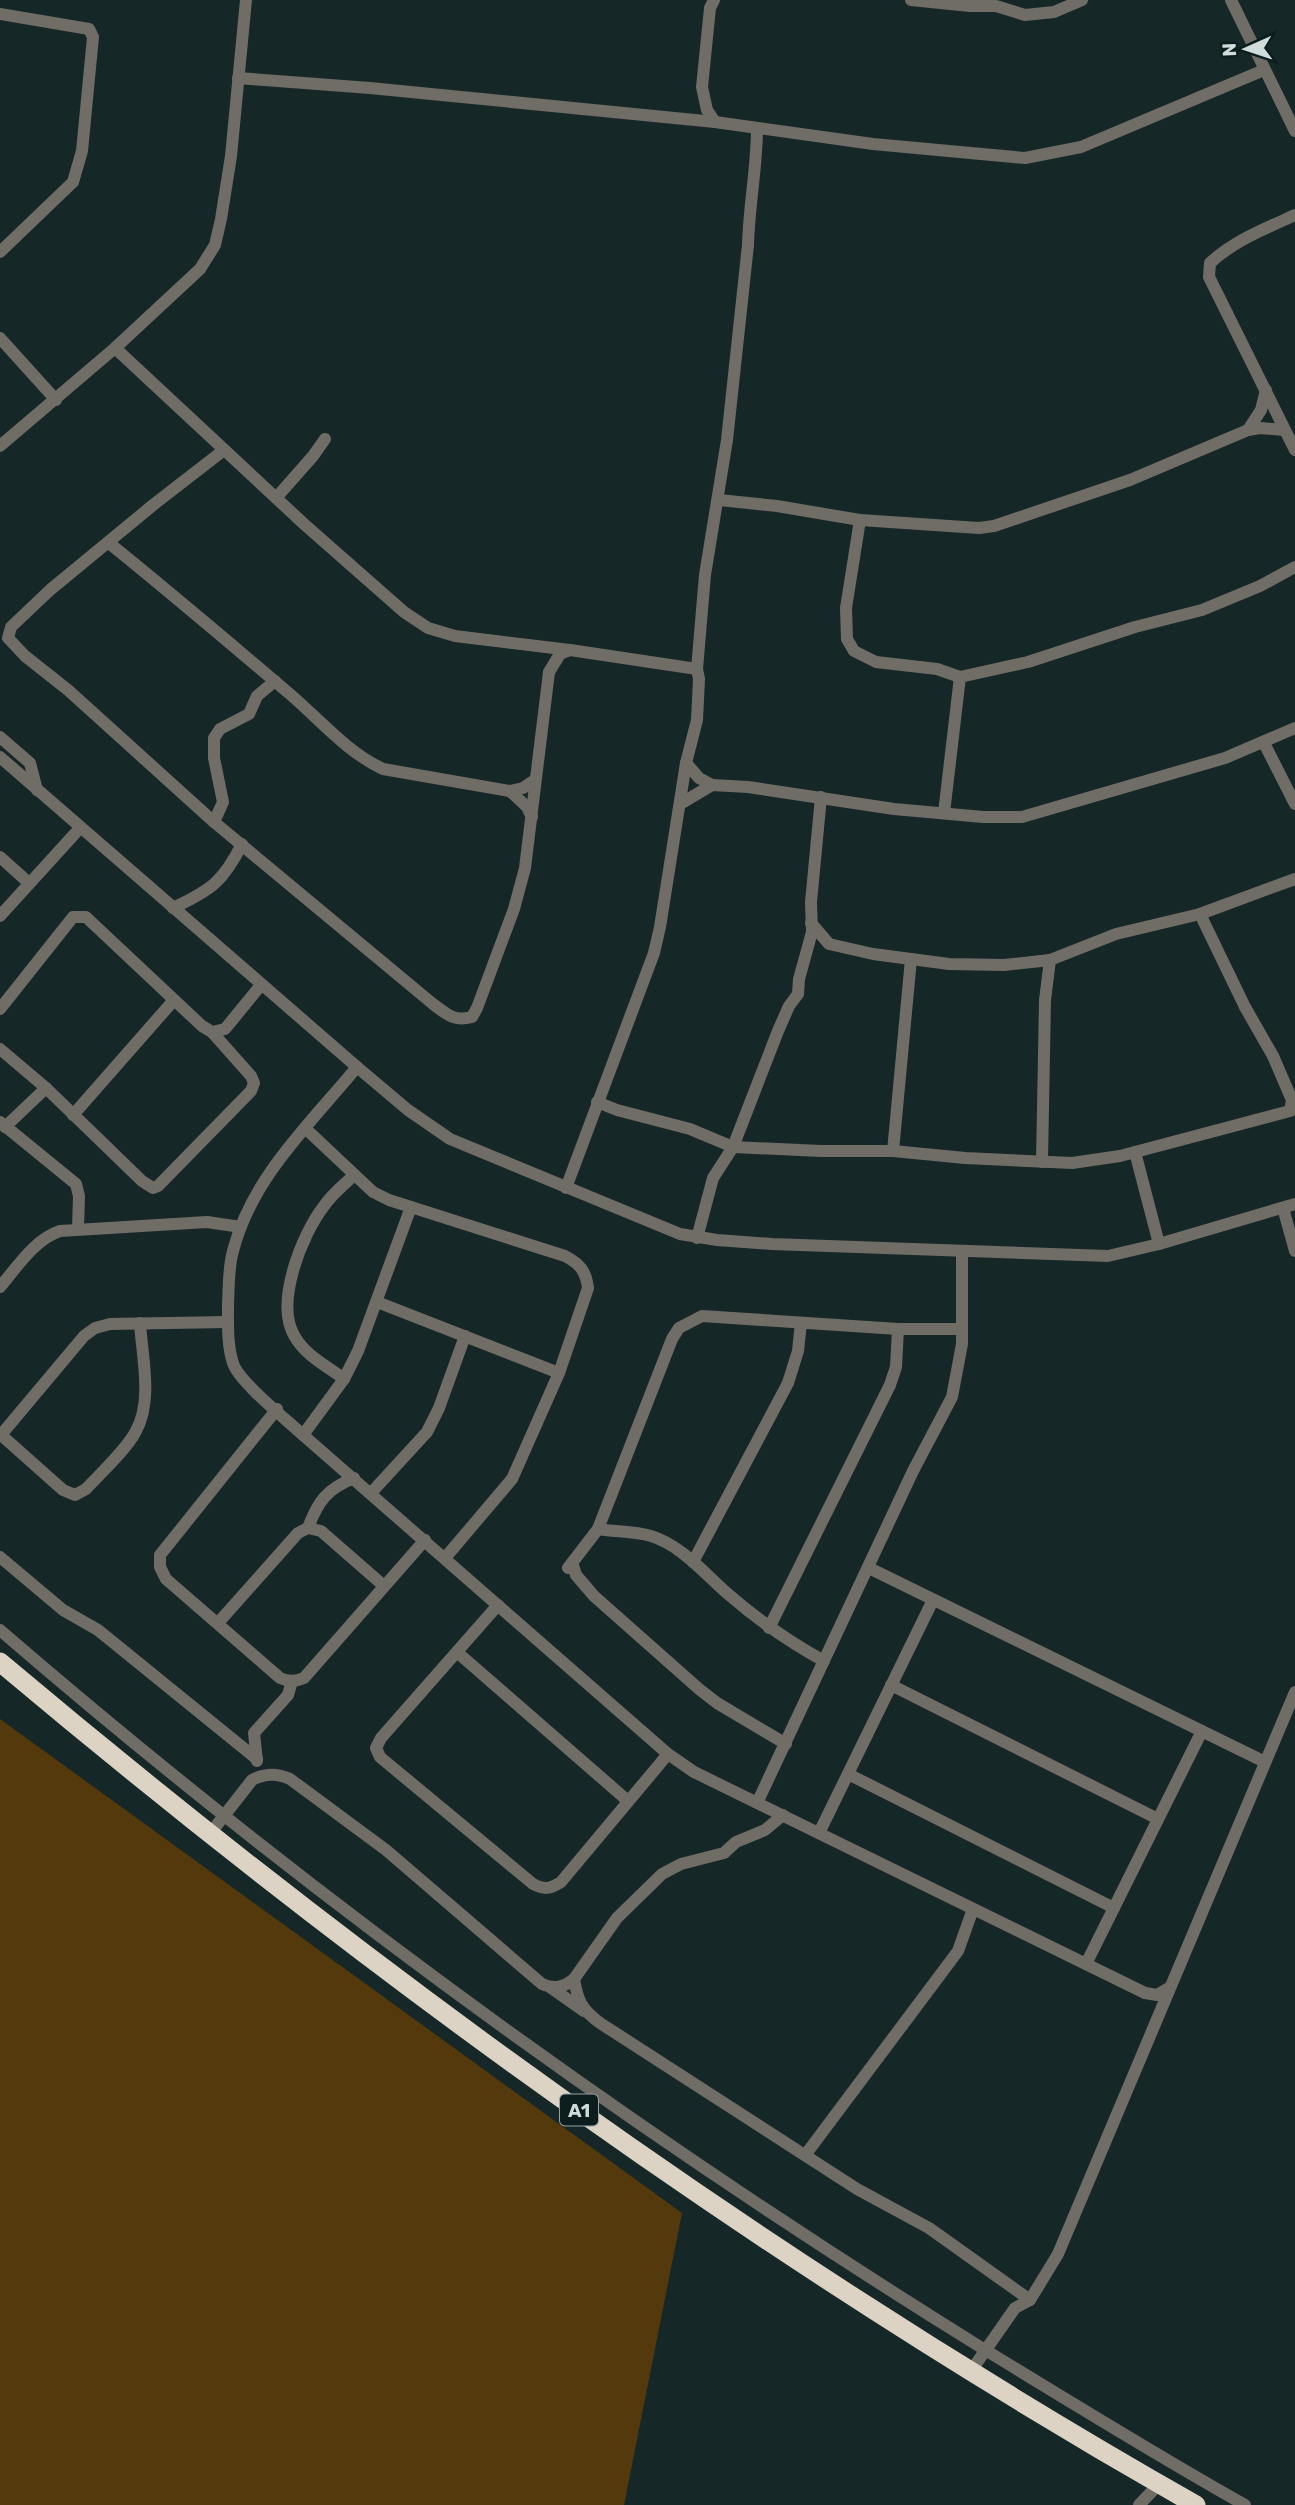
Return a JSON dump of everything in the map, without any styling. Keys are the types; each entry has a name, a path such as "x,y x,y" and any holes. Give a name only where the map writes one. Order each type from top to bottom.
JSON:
{"highway":[{"name":"A1","path":"0,1662 209,1835 373,1961 559,2096 717,2206 971,2371 1196,2505"}],"street":[{"path":"0,446 115,348 200,269 215,246 231,156 246,0"},
{"path":"911,0 970,6 997,3 1025,15 1054,12 1082,0"},
{"path":"1231,0 1295,131"},
{"path":"711,3 702,87 707,110 715,122"},
{"path":"0,15 89,29 93,37 82,151 74,182 0,252"},
{"path":"238,78 370,88 715,122 873,144 1025,158 1081,147 1264,70"},
{"path":"566,1188 654,953 686,763 696,720 699,679 697,669 705,575 719,500 748,245 748,213 757,163 757,128"},
{"path":"1295,215 1224,251 1210,263 1209,277 1295,450"},
{"path":"0,338 56,400"},
{"path":"115,348 276,498 404,612 428,628 455,636 697,669"},
{"path":"1248,430 1261,410 1266,390"},
{"path":"719,500 777,506 860,520 967,528 994,526 1130,480 1248,430 1284,430"},
{"path":"276,498 325,439"},
{"path":"224,450 50,590 11,627 8,638 214,822 433,1004 460,1020 472,1017 489,978 525,868 549,672 560,654 569,650"},
{"path":"860,520 846,608 847,639 854,651 876,662 937,669 960,677 1028,662 1135,627 1202,610 1260,586 1295,567"},
{"path":"109,543 199,615 352,751 383,769 510,791 523,788 535,780"},
{"path":"533,646 545,661 549,672"},
{"path":"944,813 960,677"},
{"path":"214,822 223,802 214,758 214,738 219,729 249,715 257,696 275,681"},
{"path":"686,763 699,778 712,785 748,787 894,809 1022,817 1225,758 1295,728"},
{"path":"0,737 30,764 37,790"},
{"path":"1264,743 1295,804"},
{"path":"0,757 408,1111 450,1139 662,1227 697,1238 962,1252 1108,1256 1289,1206 1295,1251"},
{"path":"680,804 712,785"},
{"path":"510,791 527,807 532,817"},
{"path":"697,1238 713,1178 733,1147 778,1031 789,1006 798,994 812,932 821,797"},
{"path":"0,916 80,828"},
{"path":"173,908 199,896 219,882 228,872 242,844"},
{"path":"0,857 29,883"},
{"path":"811,923 829,944 873,954 974,965 1050,960 1116,934 1200,914 1295,879"},
{"path":"597,1102 617,1110 690,1129 733,1147 893,1151 965,1158 1072,1163 1135,1152 1290,1111 1292,1100 1273,1056 1245,1007 1200,914"},
{"path":"0,1009 73,917 80,915 86,917 202,1026 212,1032 251,1076 254,1083 251,1091 158,1186 148,1187 46,1088 0,1049"},
{"path":"806,956 829,944"},
{"path":"893,1151 911,959"},
{"path":"1042,1162 1045,1000 1050,960"},
{"path":"212,1032 225,1029 261,985"},
{"path":"73,1115 174,1000"},
{"path":"357,1067 278,1159 262,1184 233,1252 229,1275 228,1322 233,1364 245,1381 303,1435 668,1754 694,1772 758,1801 1145,1993 1157,1994 1169,1988"},
{"path":"46,1088 3,1125 76,1184 79,1196 78,1229"},
{"path":"306,1129 373,1192 411,1207 565,1256 578,1263 586,1275 588,1288 559,1373 512,1479 445,1558"},
{"path":"1135,1152 1159,1244"},
{"path":"344,1379 304,1350 293,1335 287,1299 296,1262 312,1226 323,1207 354,1175"},
{"path":"303,1435 344,1379 358,1351 411,1207"},
{"path":"0,1287 49,1235 78,1229 207,1222 242,1227"},
{"path":"758,1801 913,1471 952,1397 958,1375 962,1252"},
{"path":"377,1302 559,1373"},
{"path":"786,1744 708,1697 594,1597 576,1575 573,1565 568,1569 597,1530 672,1339 679,1328 702,1316 898,1329 961,1329"},
{"path":"140,1323 145,1395 142,1417 135,1433 86,1489 75,1495 63,1490 1,1435 84,1336 95,1328 110,1324 140,1323 228,1322"},
{"path":"693,1562 788,1383 798,1351 801,1323"},
{"path":"769,1628 890,1385 896,1367 898,1329"},
{"path":"371,1493 426,1432 439,1408 465,1336"},
{"path":"276,1409 160,1555 160,1567 166,1579 280,1678 292,1681 304,1678 425,1541"},
{"path":"308,1528 315,1509 328,1492 354,1478"},
{"path":"218,1623 298,1533 308,1528 321,1531 384,1586"},
{"path":"597,1530 652,1536 693,1562 769,1628 824,1661"},
{"path":"0,1557 63,1610 98,1630 257,1759"},
{"path":"869,1568 1265,1762"},
{"path":"819,1833 933,1600"},
{"path":"498,1605 381,1738 376,1748 380,1757 533,1884 543,1889 552,1888 561,1882 668,1754"},
{"path":"0,1630 163,1768 225,1816 491,2019 649,2131 886,2289 1245,2505"},
{"path":"458,1653 628,1801"},
{"path":"260,1775 254,1733 288,1695 292,1681"},
{"path":"891,1685 1158,1819"},
{"path":"971,2371 1015,2308 1030,2301 1058,2254 1295,1692"},
{"path":"1086,1964 1202,1731"},
{"path":"848,1774 1114,1908"},
{"path":"209,1835 252,1780 260,1775 281,1775 303,1787 386,1850 542,1984 857,2189 929,2228 1030,2301"},
{"path":"550,1987 563,1986 574,1979 617,1918 662,1874 681,1864 724,1853 736,1842 765,1830 783,1815"},
{"path":"806,2154 958,1951 973,1909"},
{"path":"574,1979 577,1996 584,2011"},
{"path":"1139,2505 1159,2484"}],"shaded area":[{"path":"0,1719 682,2213 624,2505 0,2505"}]}
